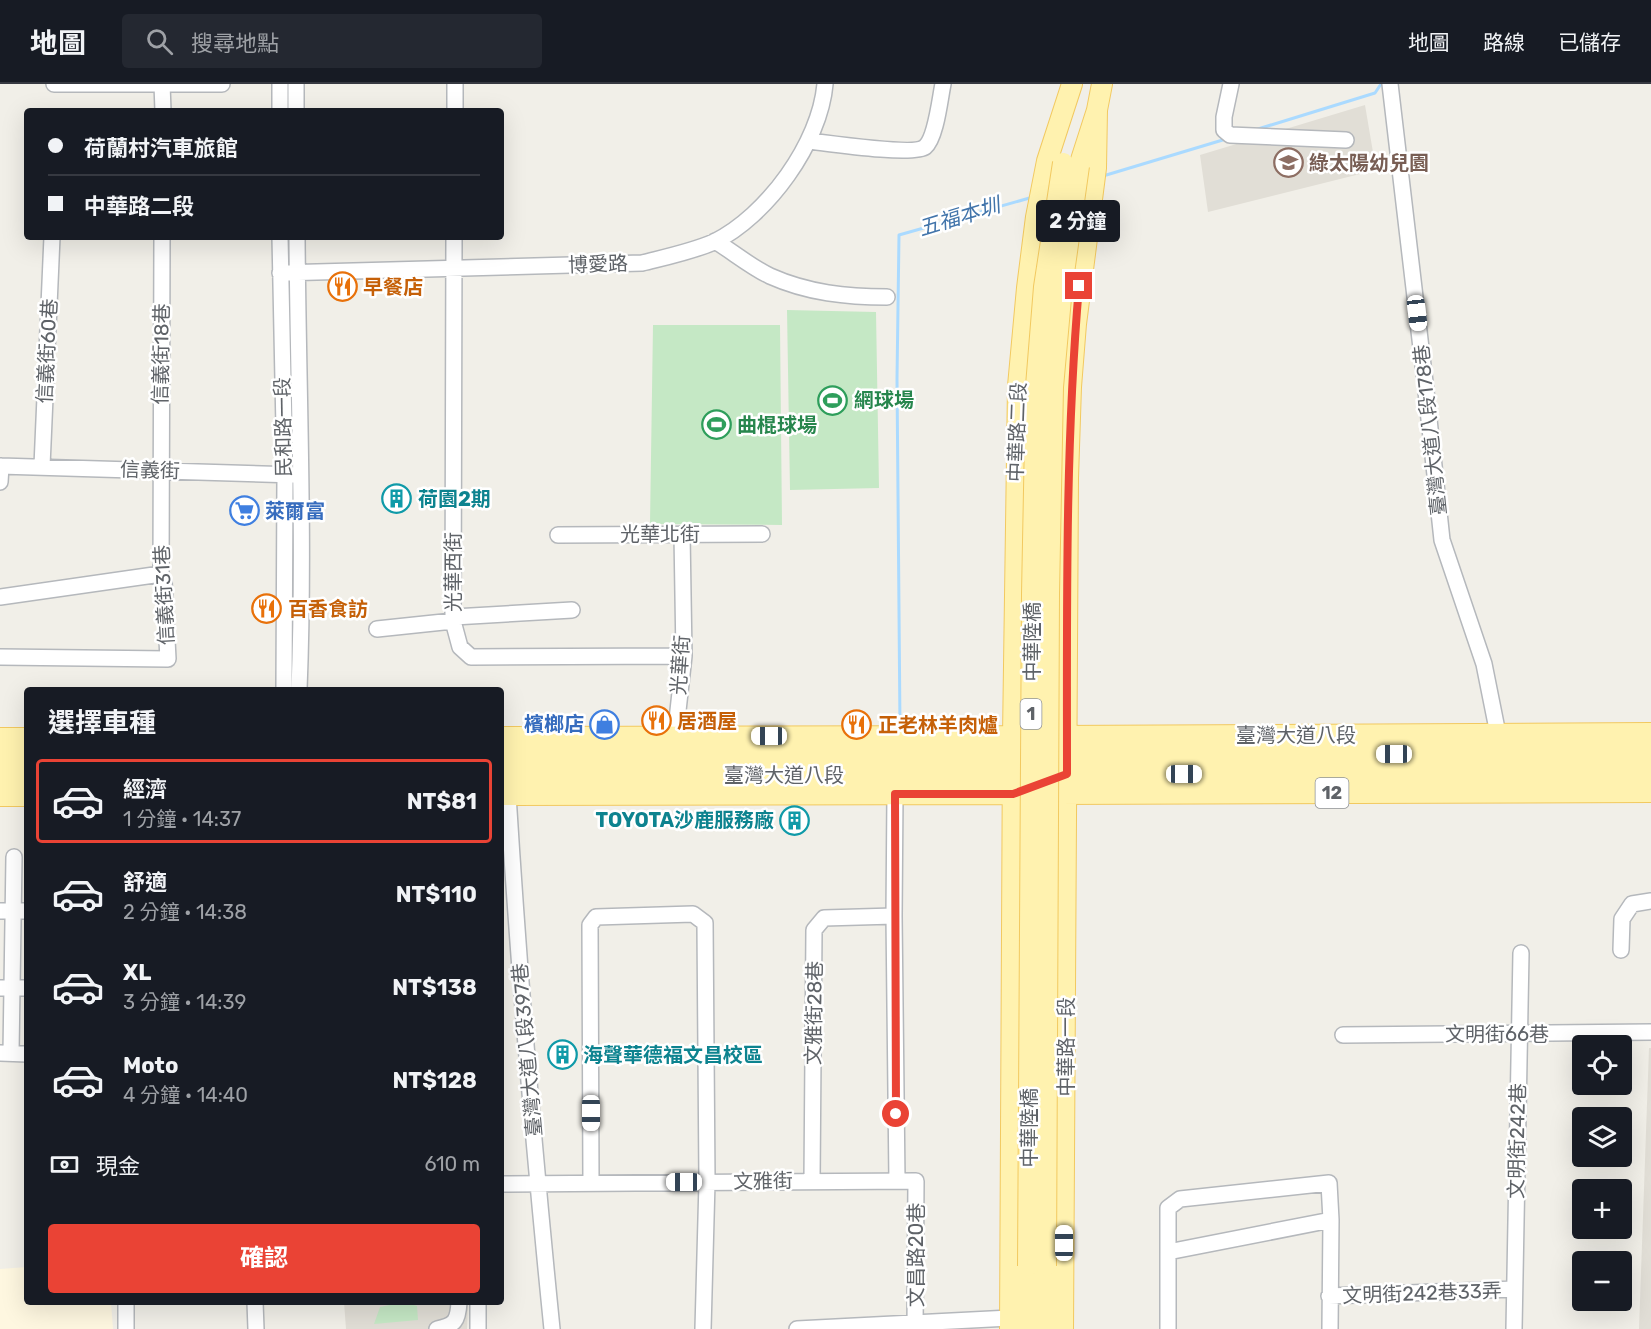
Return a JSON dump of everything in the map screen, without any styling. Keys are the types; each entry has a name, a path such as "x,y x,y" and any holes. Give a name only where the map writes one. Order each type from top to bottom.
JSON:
{"main road":[{"name":"中華路二段","path":"1013,765 1017,409 1023,324 1036,217 1047,161 1072,84"},
{"name":"1","path":"1067,765 1067,594 1071,387 1079,286 1096,168 1097,110 1102,84"},
{"name":"中華路二段","path":"1067,105 1071,164"},
{"name":"1","path":"1071,164 1097,110"},
{"name":"中華陸橋","path":"1037,1266 1053,387 1071,164"},
{"name":"臺灣大道八段","path":"1067,765 1498,734 1651,734"},
{"path":"0,738 24,738"},
{"name":"臺灣大道八段","path":"504,738 674,766 895,794 1013,765"},
{"name":"臺灣大道八段","path":"504,776 674,766 1067,765 1651,753"},
{"name":"臺灣大道八段","path":"504,756 674,766 1067,765 1651,773"},
{"path":"0,757 24,757"},
{"name":"1","path":"1010,1324 1013,765"},
{"name":"臺灣大道八段","path":"1067,765 1651,792"},
{"name":"中華路一段","path":"1064,1329 1067,765"},
{"name":"臺灣大道八段","path":"504,795 674,766"},
{"path":"0,776 24,776"},
{"path":"0,796 24,796"},
{"name":"1","path":"1028,1329 1037,1266"},
{"name":"1","path":"1037,1266 1046,1329"}],"street":[{"path":"54,84 222,84"},
{"path":"280,84 280,108"},
{"path":"296,84 296,108"},
{"path":"455,84 455,108"},
{"name":"博愛路","path":"280,273 454,270 642,263 683,253 715,241 755,213 785,179 809,141 824,99 825,84"},
{"path":"809,141 898,150 917,150 925,147 932,135 943,84"},
{"path":"1232,84 1224,117 1224,130 1230,135 1346,140"},
{"name":"臺灣大道八段178巷","path":"1390,84 1442,540 1484,664 1498,734"},
{"path":"163,85 163,108"},
{"name":"信義街60巷","path":"42,466 52,240"},
{"name":"信義街18巷","path":"160,471 162,240"},
{"name":"民和路一段","path":"280,240 285,476 284,687"},
{"name":"民和路一段","path":"297,240 301,475 299,687"},
{"name":"光華西街","path":"454,240 454,620 460,647 471,657 684,656"},
{"path":"715,241 769,275 820,293 887,297"},
{"path":"0,482 1,466"},
{"name":"信義街","path":"1,466 301,475"},
{"name":"信義街31巷","path":"0,657 168,659 164,582 161,574 160,471"},
{"name":"光華街","path":"674,766 684,656 682,534"},
{"name":"光華北街","path":"558,535 762,534"},
{"path":"0,597 161,574"},
{"path":"377,629 572,610"},
{"path":"504,795 524,776"},
{"path":"895,794 897,1181"},
{"name":"臺灣大道八段397巷","path":"504,795 508,910 552,1329"},
{"path":"14,857 13,988 6,1053 24,1054"},
{"path":"1621,950 1622,919 1632,904 1651,901"},
{"path":"591,1183 590,925 596,917 693,914 705,923 707,1182 703,1329"},
{"name":"文雅街28巷","path":"812,1181 814,930 824,918 894,916"},
{"name":"文明街242巷","path":"1514,1329 1521,953"},
{"name":"文明街66巷","path":"1343,1035 1651,1032"},
{"name":"文雅街","path":"504,1184 916,1180"},
{"name":"文昌路20巷","path":"915,1326 916,1180"},
{"path":"1168,1329 1168,1208 1180,1199 1329,1183 1330,1329"},
{"path":"1168,1252 1331,1220"},
{"name":"文明街242巷33弄","path":"1329,1296 1514,1289"},
{"path":"126,1305 126,1329"},
{"path":"255,1305 256,1329"},
{"path":"437,1329 455,1322 459,1305"},
{"path":"478,1305 478,1329"},
{"path":"797,1329 1010,1324"}],"shaded area":[{"name":"綠太陽幼兒園","path":"1365,105 1376,170 1208,212 1200,155"},
{"path":"1649,1048 1651,1048 1651,1329 1639,1329"},
{"path":"24,1267 24,1305 111,1305 113,1329 0,1329 0,1269"},
{"path":"344,1305 468,1305 467,1329 346,1329"}],"green space":[{"name":"網球場","path":"787,310 876,312 879,488 790,490"},
{"name":"曲棍球場","path":"653,325 780,325 782,525 650,524"},
{"path":"417,1306 418,1320 374,1324 380,1307"}],"waterway":[{"name":"五福本圳","path":"1258,129 1375,93 1381,84"},
{"name":"五福本圳","path":"1103,176 1226,139"},
{"name":"五福本圳","path":"900,726 897,379 899,235 1033,197"}],"place":[{"name":"綠太陽幼兒園","path":"1288,163"},
{"name":"早餐店","path":"342,287"},
{"name":"網球場","path":"833,400"},
{"name":"曲棍球場","path":"716,425"},
{"name":"荷園2期","path":"397,499"},
{"name":"萊爾富","path":"244,511"},
{"name":"百香食訪","path":"267,609"},
{"name":"居酒屋","path":"656,721"},
{"name":"檳榔店","path":"605,724"},
{"name":"正老林羊肉爐","path":"857,725"},
{"name":"TOYOTA沙鹿服務廠","path":"795,820"},
{"name":"海聲華德福文昌校區","path":"562,1055"}],"route":[{"path":"896,1114 895,794 1013,794 1067,774 1068,478 1071,387 1079,286"}]}
